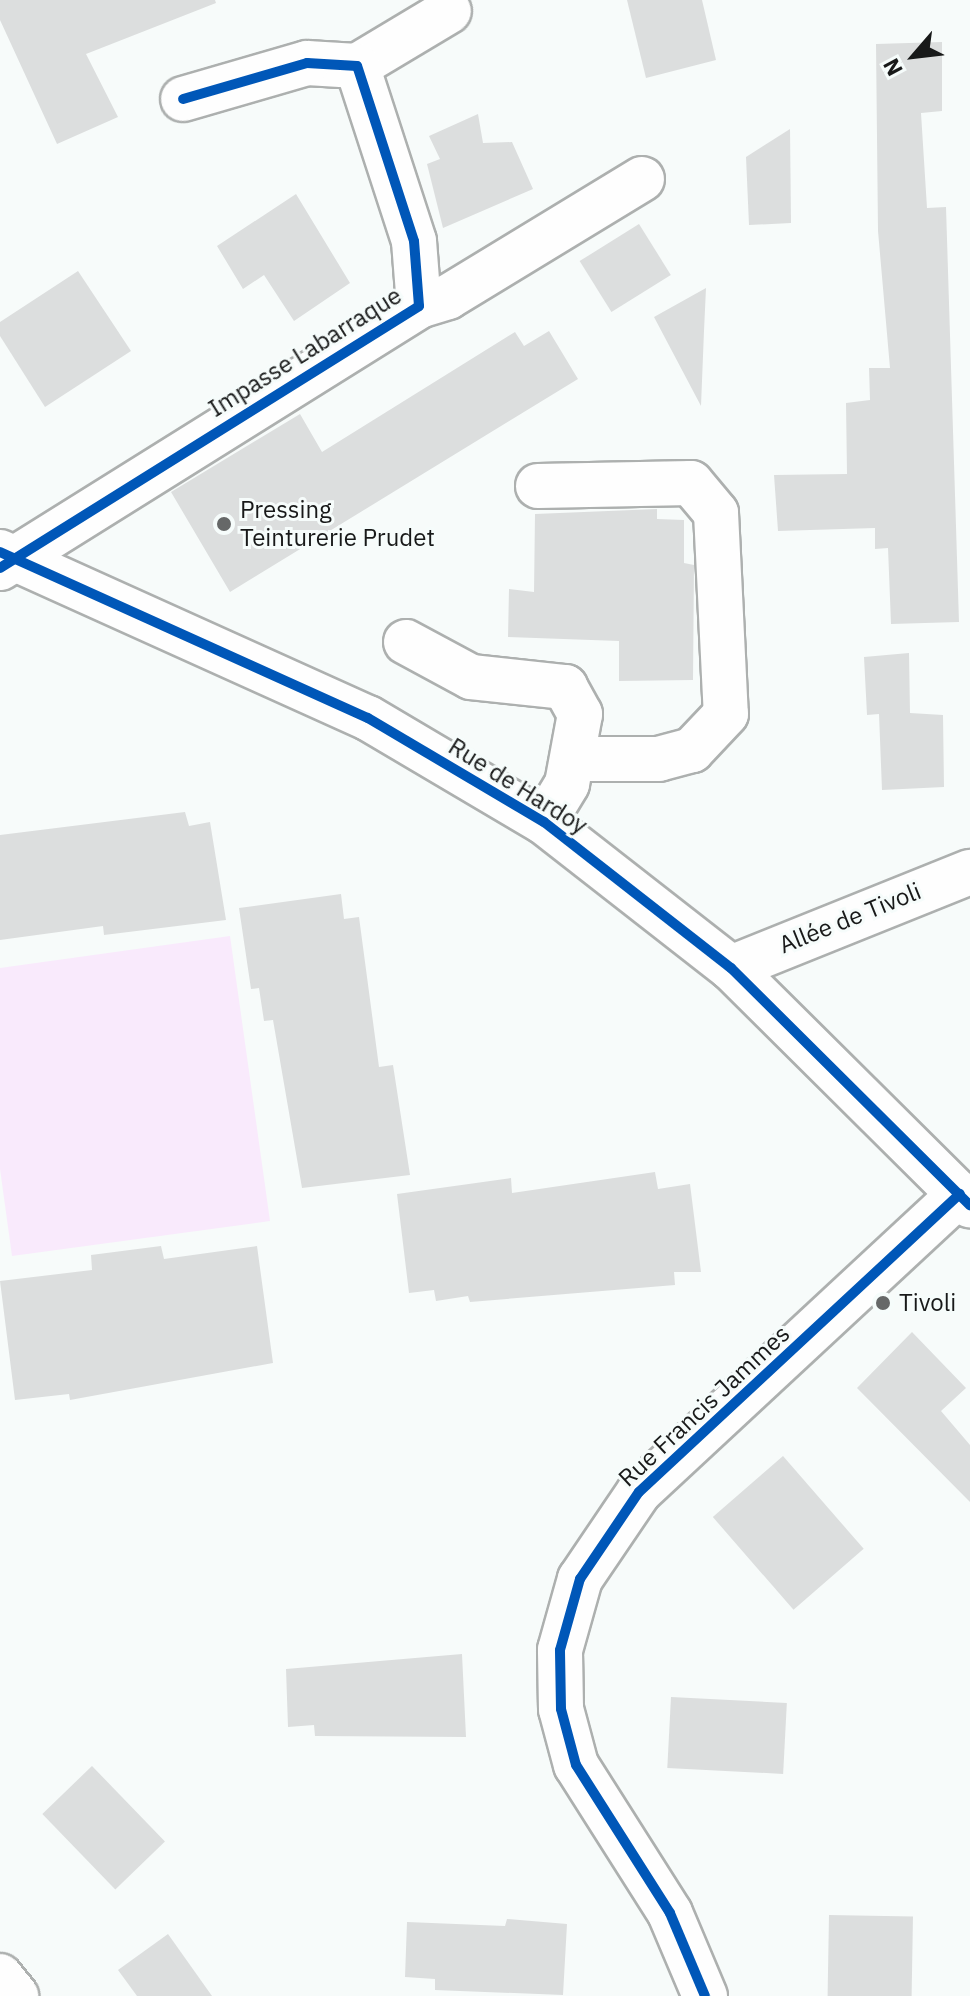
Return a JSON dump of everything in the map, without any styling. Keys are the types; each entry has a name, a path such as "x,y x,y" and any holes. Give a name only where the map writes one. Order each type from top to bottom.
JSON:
{"street":[{"path":"183,99 307,63 357,66 449,11"},
{"name":"Impasse Labarraque","path":"357,66 414,241 419,306"},
{"name":"Impasse Labarraque","path":"4,560 419,306 448,297 642,179"},
{"path":"538,486 691,483 716,513 726,714 692,750 659,759 573,759"},
{"name":"Rue de Hardoy","path":"4,560 368,718 544,822 731,968 965,1200"},
{"path":"406,642 471,677 565,687 580,714 567,784 544,822"},
{"name":"Allée de Tivoli","path":"731,968 970,872"},
{"name":"Rue Francis Jammes","path":"705,1996 670,1913 576,1765 561,1709 560,1650 580,1579 639,1492 965,1200"},
{"path":"0,1976 16,1996"}],"shaded area":[{"path":"230,936 270,1221 12,1256 0,1169 0,968"}],"building":[{"path":"0,0 215,0 216,3 86,54 118,117 57,144 0,20"},
{"path":"627,0 702,0 716,60 646,78"},
{"path":"942,42 942,111 921,113 927,208 946,207 959,622 891,624 888,548 875,549 875,528 778,531 774,475 847,474 846,403 870,400 869,368 890,368 878,231 876,44"},
{"path":"478,114 483,143 512,142 533,189 443,228 427,164 440,159 429,136"},
{"path":"790,129 791,223 749,225 746,157"},
{"path":"296,194 350,283 294,321 264,275 243,289 217,246"},
{"path":"639,224 671,275 611,312 580,261"},
{"path":"78,271 131,351 45,407 0,336 0,322"},
{"path":"706,288 704,331 701,406 654,317"},
{"path":"549,331 578,379 230,592 171,492 300,414 322,452 515,332 524,346"},
{"path":"657,509 657,519 684,520 684,563 694,565 693,680 619,681 619,641 508,637 509,589 534,592 535,514"},
{"path":"909,653 910,713 943,715 944,787 882,790 879,714 867,715 864,657"},
{"path":"185,812 189,826 210,822 226,920 104,935 103,926 0,940 0,835"},
{"path":"341,894 344,919 359,917 379,1067 393,1065 410,1175 302,1188 273,1020 264,1021 259,988 251,989 239,908"},
{"path":"655,1172 658,1189 690,1184 701,1272 674,1272 675,1285 470,1302 468,1296 436,1301 434,1290 409,1293 397,1194 511,1178 512,1193"},
{"path":"161,1246 164,1259 257,1246 273,1363 70,1400 69,1394 15,1400 0,1281 92,1270 91,1255"},
{"path":"912,1332 966,1388 941,1411 970,1445 970,1502 857,1388"},
{"path":"783,1456 864,1549 794,1610 713,1517"},
{"path":"462,1654 466,1737 315,1736 314,1725 288,1727 286,1669"},
{"path":"671,1697 787,1703 783,1774 667,1768"},
{"path":"92,1766 165,1842 115,1889 42,1814"},
{"path":"829,1915 913,1916 912,1996 828,1996"},
{"path":"507,1919 567,1924 563,1995 435,1990 435,1979 405,1977 407,1922 505,1926"},
{"path":"168,1934 212,1996 137,1996 118,1970"}],"cycle path":[{"path":"0,568 419,306 414,241 357,66 307,63 183,99"},
{"path":"0,552 368,718 544,822 731,968 970,1205"},
{"path":"705,1996 670,1913 576,1765 561,1709 560,1650 580,1579 639,1492 960,1194"}],"place":[{"name":"Pressing Teinturerie Prudet","path":"224,524"},
{"name":"Tivoli","path":"883,1303"}]}
